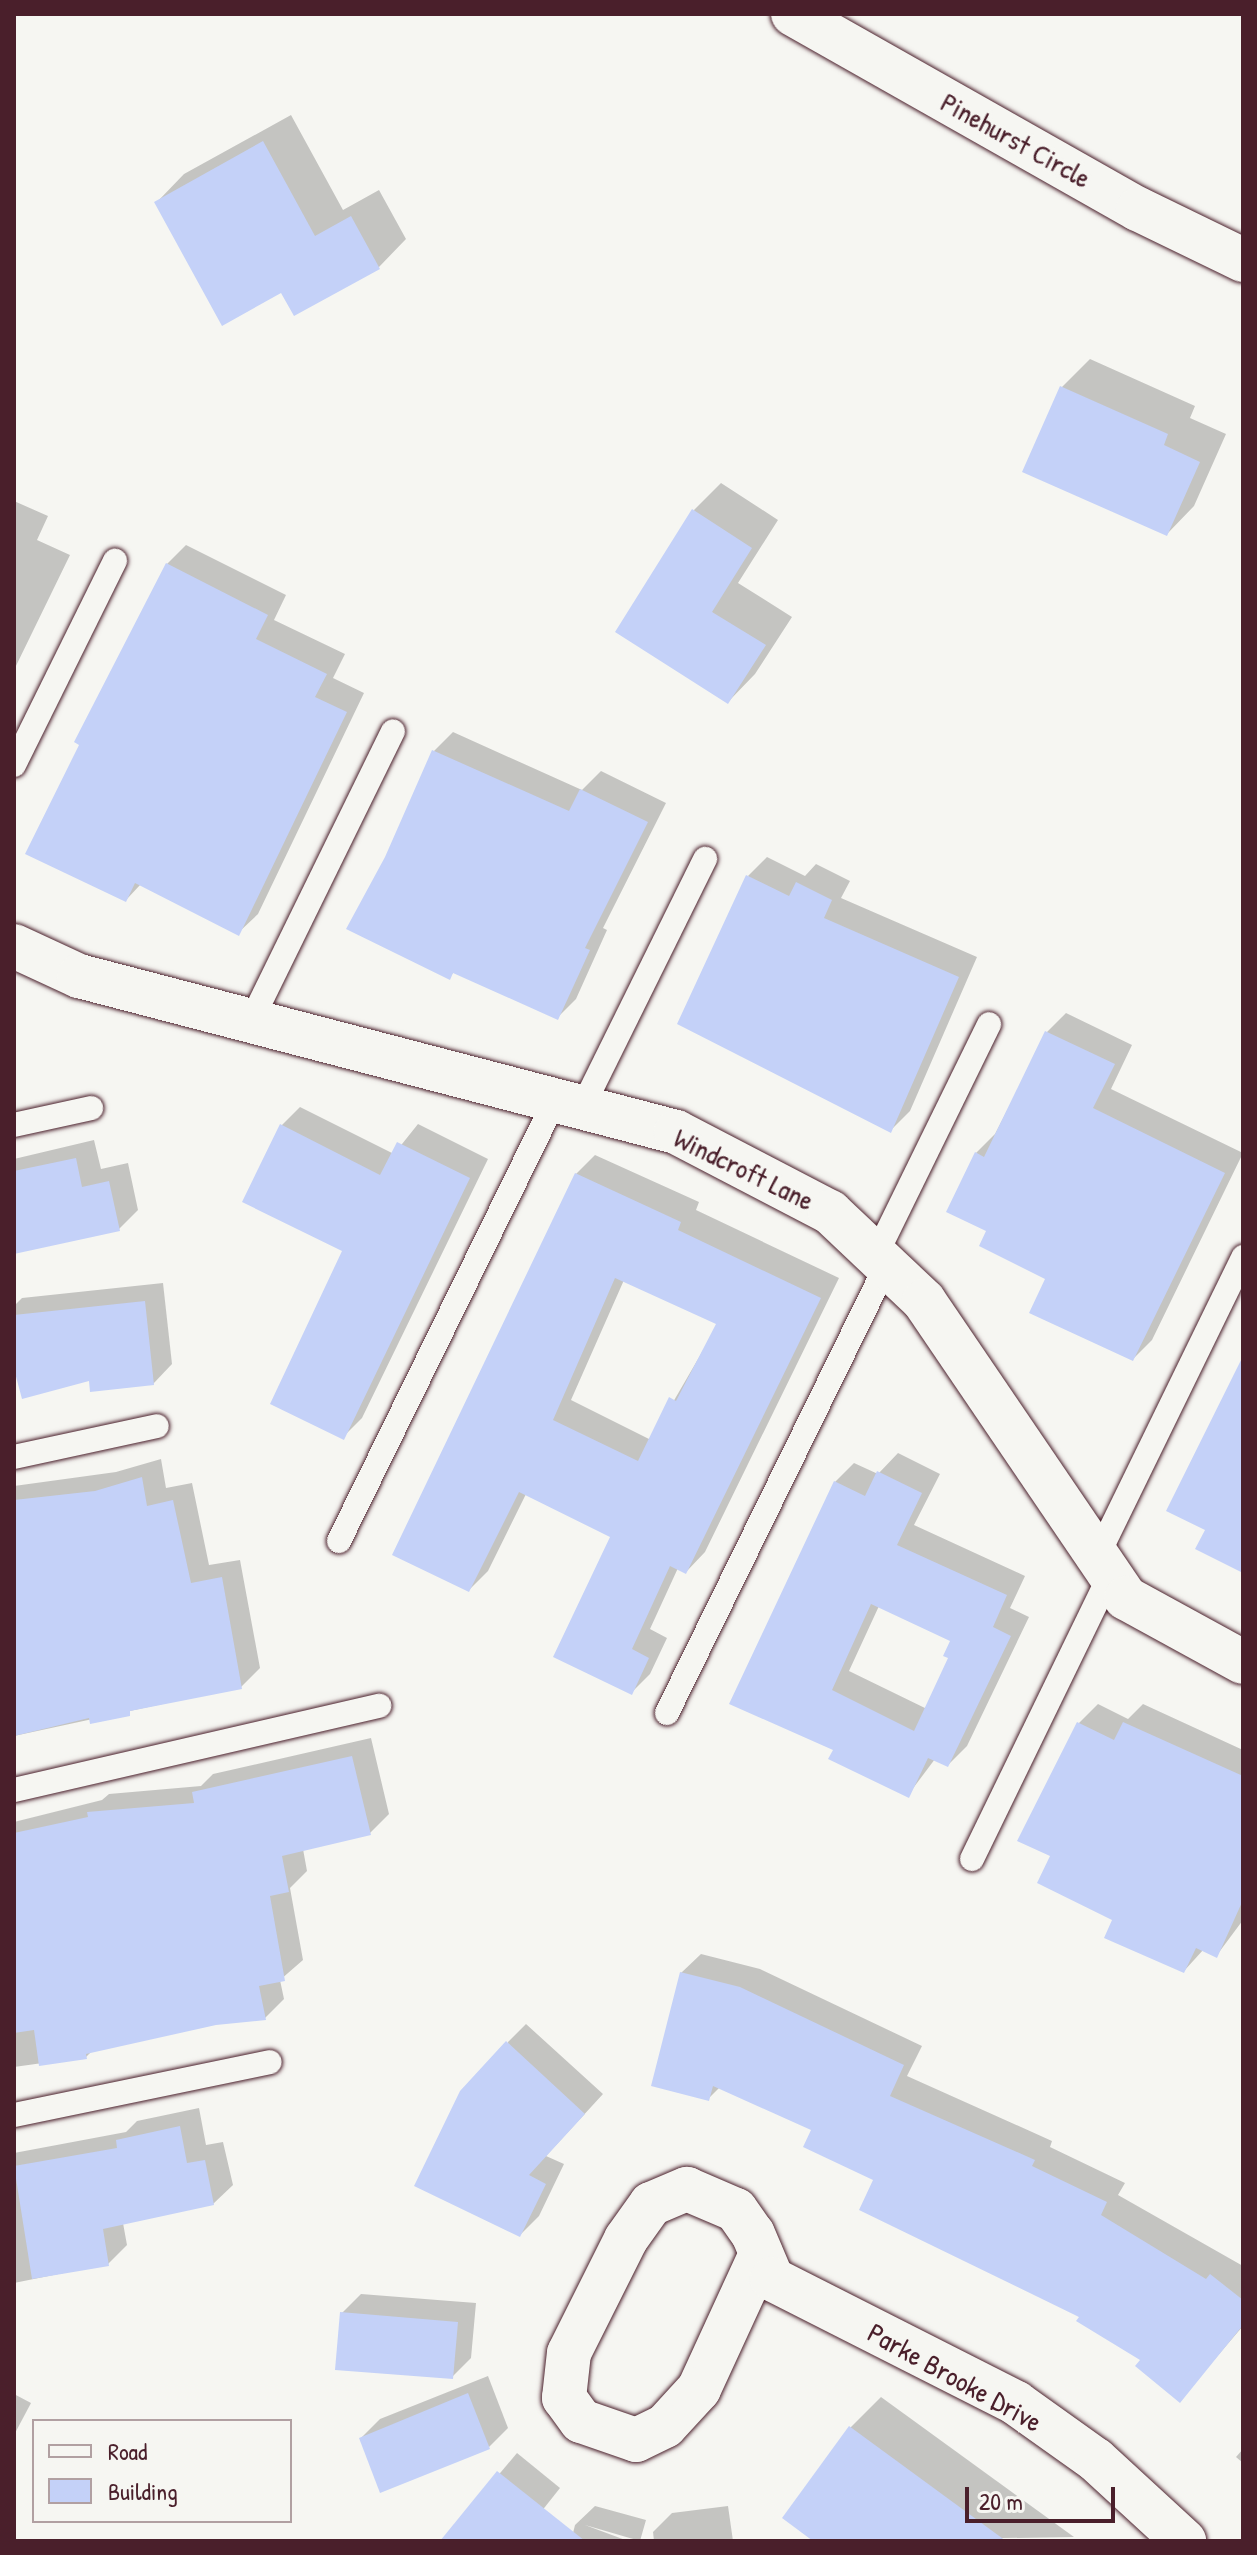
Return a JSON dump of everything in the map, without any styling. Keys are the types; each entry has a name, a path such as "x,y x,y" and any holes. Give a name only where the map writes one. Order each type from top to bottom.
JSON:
{"street":[{"name":"Pinehurst Circle","path":"793,14 1138,209 1243,260"},
{"name":"Windcroft Lane","path":"14,946 79,976 253,1017 365,1053 676,1132 830,1212 924,1301 1126,1598 1243,1662"},
{"name":"Parke Brooke Drive","path":"761,2254 699,2389 665,2426 636,2440 581,2421 564,2398 569,2353 626,2239 651,2204 687,2189 736,2210 761,2254 772,2279 1016,2403 1096,2460 1184,2541"}],"lane":[{"path":"14,765 115,561"},
{"path":"253,1017 393,731"},
{"path":"339,1541 568,1105 705,859"},
{"path":"667,1713 989,1024"},
{"path":"14,1125 91,1108"},
{"path":"972,1859 1243,1257"},
{"path":"14,1457 157,1426"},
{"path":"14,1790 379,1706"},
{"path":"14,2115 270,2062"}],"building":[{"path":"263,141 315,236 351,216 380,269 294,316 281,293 222,326 154,202"},
{"path":"1060,386 1168,434 1164,445 1200,462 1167,536 1022,472"},
{"path":"692,509 752,548 712,612 766,645 728,704 615,632"},
{"path":"166,563 268,615 256,639 327,674 315,697 347,712 239,936 135,883 126,902 25,854 79,745 74,742"},
{"path":"432,750 569,811 580,789 648,822 585,948 590,950 558,1020 453,973 450,980 346,929 385,857"},
{"path":"746,875 789,896 796,882 832,900 824,918 959,977 891,1133 677,1024"},
{"path":"1045,1031 1115,1064 1093,1108 1225,1173 1133,1361 1029,1313 1045,1279 979,1246 986,1231 946,1212 975,1152 984,1157"},
{"path":"280,1124 380,1175 397,1142 470,1178 344,1440 270,1404 342,1251 242,1202"},
{"path":"76,1158 82,1187 109,1181 120,1231 14,1254 14,1171"},
{"path":"575,1173 681,1222 678,1230 821,1298 686,1574 670,1566 632,1649 649,1658 632,1695 553,1657 610,1537 519,1492 469,1592 392,1555","holes":["615,1278 716,1324 676,1401 669,1397 638,1461 553,1420"]},
{"path":"145,1301 154,1385 90,1392 89,1381 22,1399 14,1369 14,1315"},
{"path":"1243,1356 1243,1573 1195,1549 1205,1530 1166,1511"},
{"path":"877,1471 922,1493 897,1545 1007,1595 993,1627 1011,1636 948,1767 928,1758 909,1798 828,1759 833,1750 729,1704 834,1481 865,1496","holes":["871,1604 950,1641 943,1656 948,1658 914,1731 832,1690"]},
{"path":"142,1477 147,1506 173,1500 191,1583 222,1577 242,1689 130,1711 130,1716 90,1724 89,1718 14,1736 14,1500 95,1491"},
{"path":"1077,1722 1114,1740 1123,1722 1243,1776 1243,1900 1217,1958 1196,1948 1184,1973 1104,1938 1112,1920 1037,1883 1050,1856 1017,1841"},
{"path":"352,1756 371,1835 282,1856 289,1892 270,1896 285,1981 259,1986 266,2020 216,2025 86,2054 87,2059 39,2066 34,2030 14,2033 14,1833 88,1817 87,1812 194,1803 192,1792"},
{"path":"680,1972 740,1987 904,2065 890,2096 1035,2160 1032,2166 1107,2202 1101,2215 1206,2279 1210,2274 1243,2300 1243,2325 1180,2403 1135,2366 1140,2360 1076,2321 1079,2317 859,2210 873,2180 803,2147 811,2130 713,2086 709,2101 651,2086"},
{"path":"506,2041 585,2114 529,2175 546,2184 520,2237 414,2186 460,2091"},
{"path":"180,2126 187,2163 205,2160 214,2205 103,2229 109,2266 32,2279 14,2166 117,2148 116,2140"},
{"path":"340,2312 458,2322 453,2379 335,2370"},
{"path":"468,2393 490,2449 380,2493 359,2438"},
{"path":"849,2426 1006,2541 813,2541 782,2518"},
{"path":"497,2471 585,2541 440,2541"}]}
